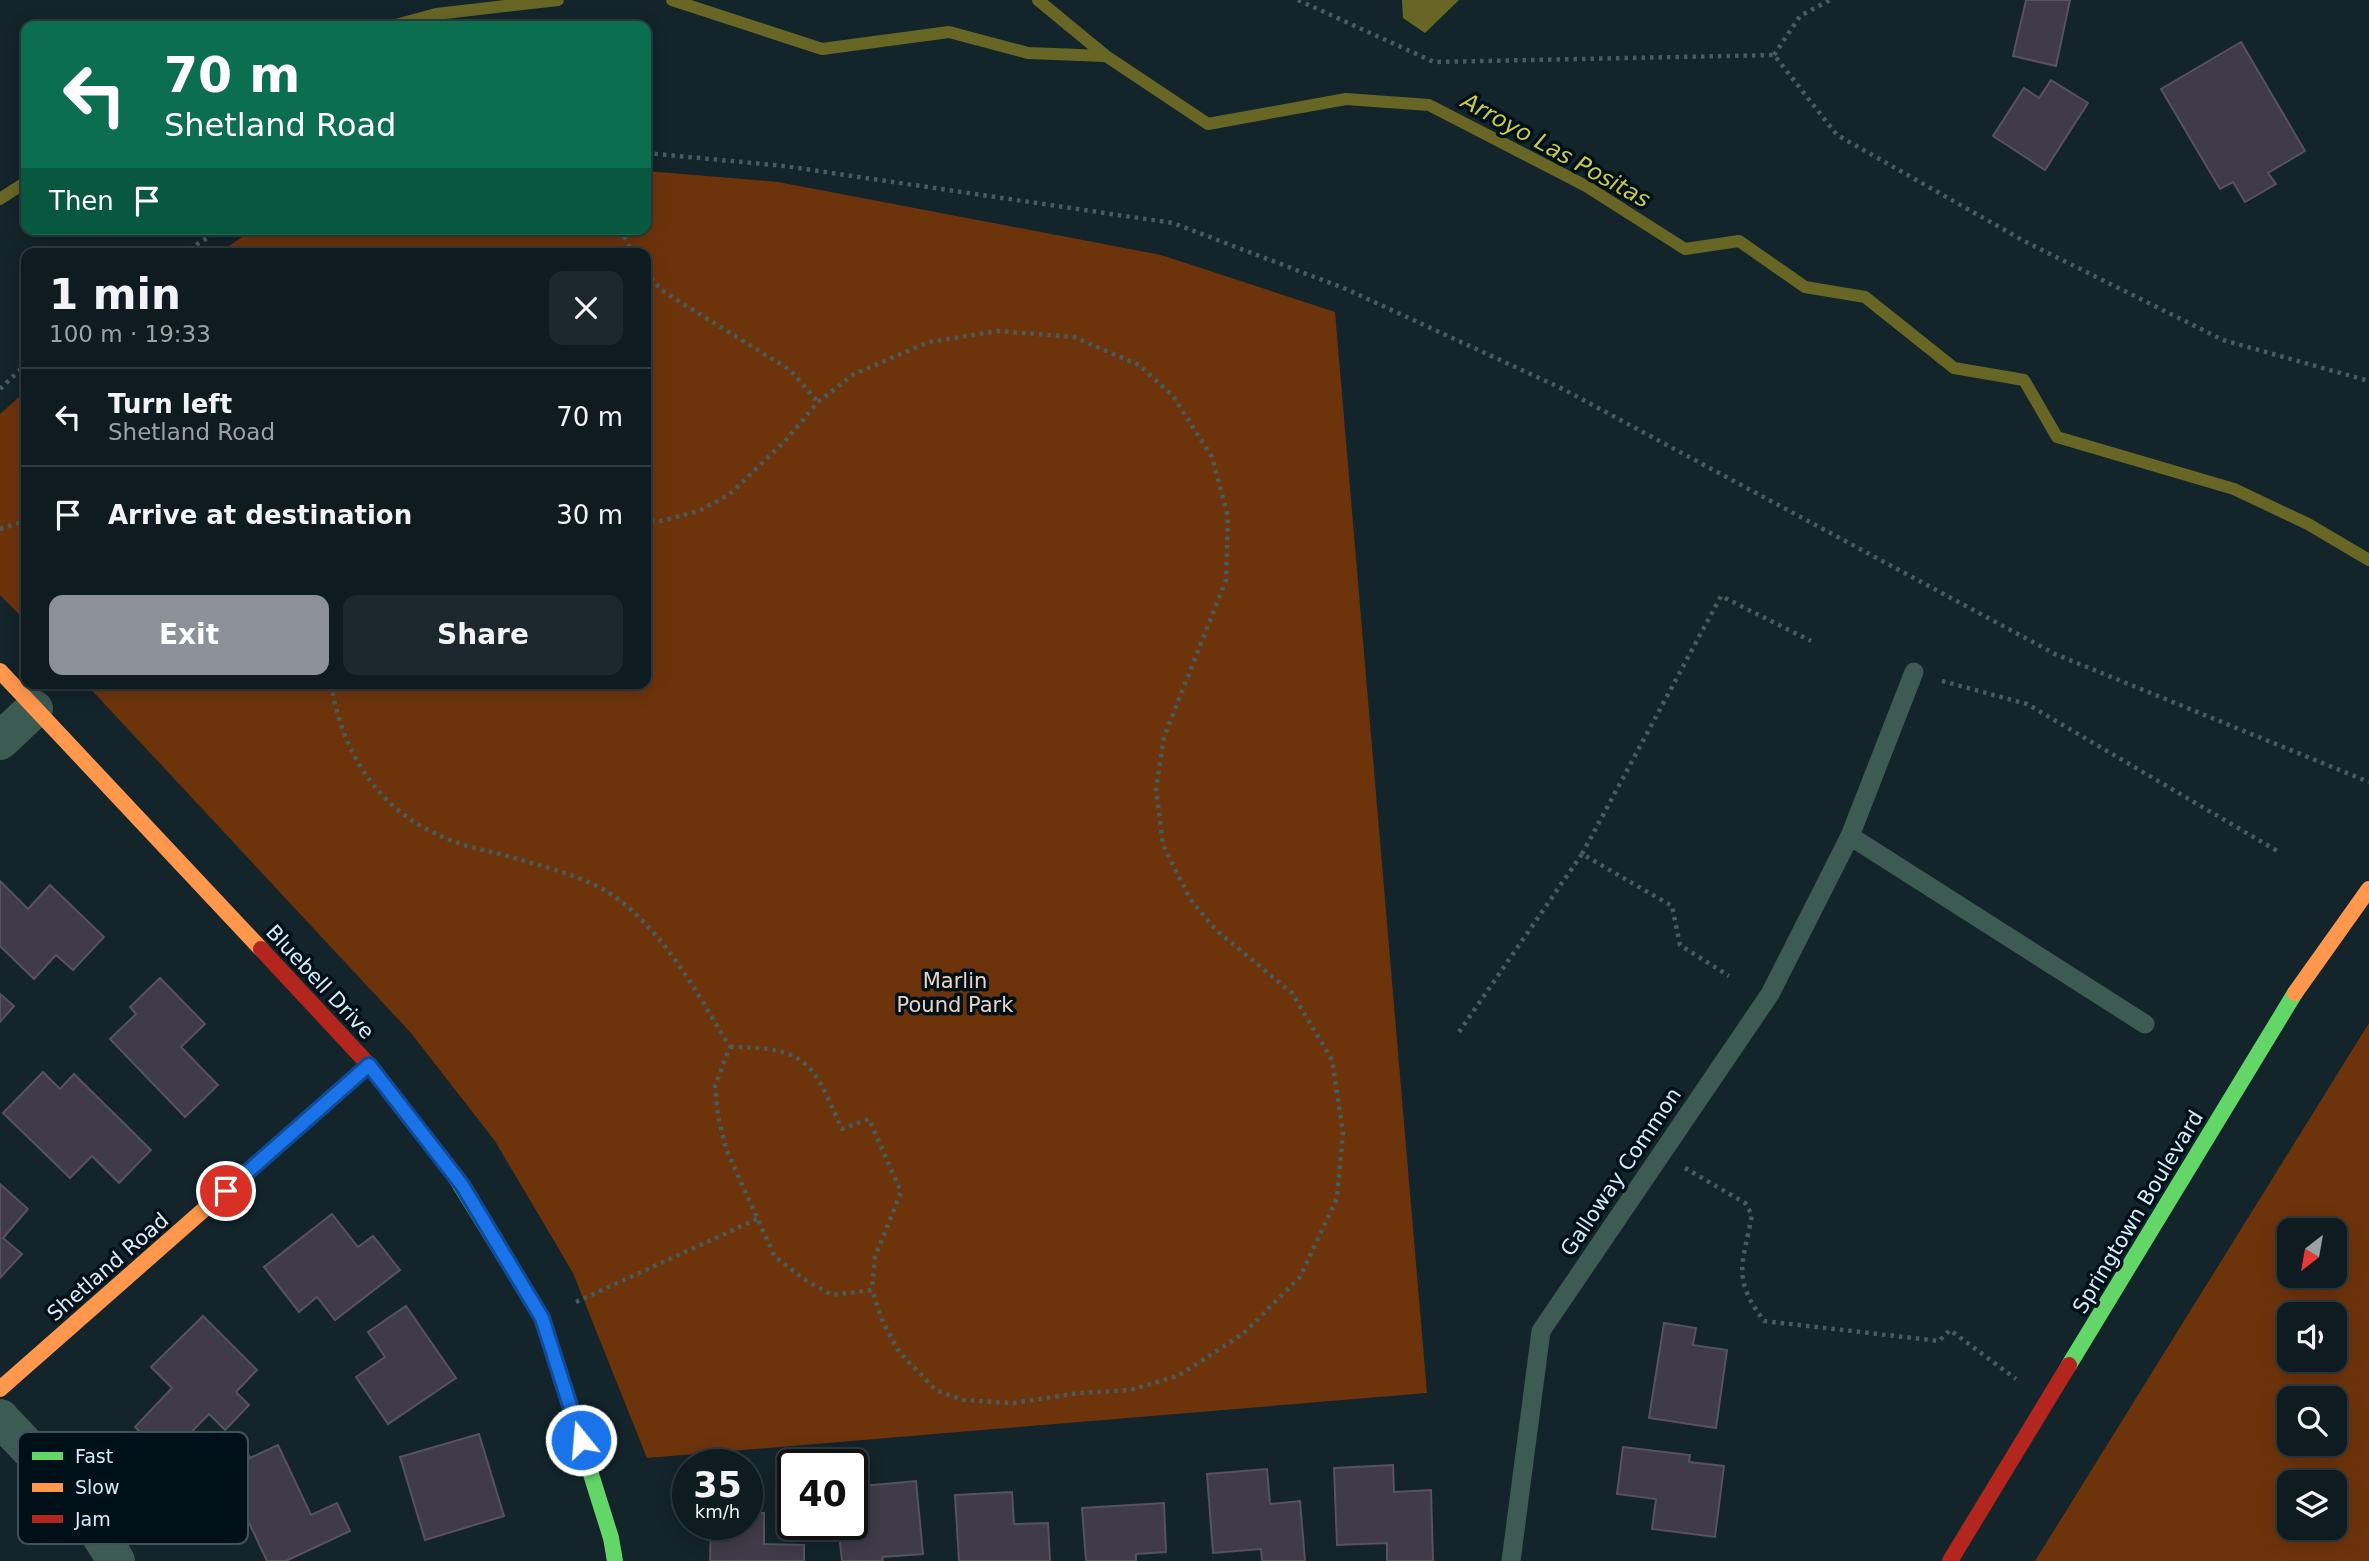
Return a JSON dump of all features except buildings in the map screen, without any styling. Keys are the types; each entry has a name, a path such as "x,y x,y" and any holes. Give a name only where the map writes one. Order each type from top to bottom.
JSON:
{"street":[{"name":"Bluebell Drive","path":"0,671 369,1065 462,1185 542,1318 611,1538 615,1561"},
{"path":"0,741 34,709"},
{"name":"Springtown Boulevard","path":"1950,1561 2297,992 2369,889"},
{"name":"Shetland Road","path":"0,1389 369,1065"},
{"path":"0,1418 18,1437"},
{"path":"107,1544 116,1561"}],"lane":[{"name":"Galloway Common","path":"1511,1561 1541,1331 1770,994 1850,836 1914,672"},
{"path":"1850,836 2145,1024"}],"path":[{"path":"1298,0 1434,62 1774,55"},
{"path":"1774,55 1800,16 1830,0"},
{"path":"1774,55 1837,135 2024,241 2223,340 2369,381"},
{"path":"651,153 784,166 1173,223 1346,289 1563,389 2055,654 2369,782"},
{"path":"191,248 212,235"},
{"path":"651,277 661,290 790,370 818,402"},
{"path":"651,521 699,511 730,494 785,441 818,402 854,374 929,341 998,331 1074,337 1139,365 1174,396 1212,457 1228,517 1226,580 1164,737 1156,789 1163,845 1191,899 1216,930 1292,993 1332,1060 1343,1132 1337,1198 1300,1277 1244,1333 1178,1376 1130,1390 1079,1393 1014,1403 963,1399 936,1390 899,1352 882,1320 872,1290 874,1257 901,1192 869,1119 842,1129 815,1071 789,1052 766,1047 730,1047"},
{"path":"0,389 21,369"},
{"path":"0,529 21,523"},
{"path":"1459,1032 1582,854 1721,596 1811,641"},
{"path":"1914,672 2027,704 2279,852"},
{"path":"332,689 336,716 347,748 371,784 404,815 450,840 569,874 614,896 655,934 730,1047"},
{"path":"1582,854 1672,905 1680,945 1729,976"},
{"path":"730,1047 715,1086 718,1116 726,1149 775,1257 804,1279 832,1295 872,1290"},
{"path":"1664,1150 1704,1181 1745,1203 1752,1215 1740,1277 1751,1303 1763,1321 1940,1340 1950,1330 2023,1384"},
{"path":"542,1318 757,1219"}],"green space":[{"name":"Marlin Pound Park","path":"651,171 778,182 1161,255 1335,312 1427,1393 755,1449 672,1449 672,1456 647,1458 573,1273 495,1141 411,1033 91,689 651,689 651,248 226,248 245,235 651,235"},
{"path":"21,395 21,616 0,595 0,414"},
{"path":"2369,1023 2369,1561 2035,1561"}],"shaded area":[{"path":"1402,0 1459,0 1425,33 1403,18"}],"waterway":[{"path":"410,21 436,14 558,0"},
{"path":"672,0 822,49 949,32 1028,53 1105,56"},
{"name":"Arroyo Las Positas","path":"1038,0 1106,56 1208,124 1346,99 1429,105 1586,186 1685,249 1739,241 1805,287 1865,297 1954,368 2024,380 2057,437 2234,489 2308,524 2369,560"},
{"path":"0,199 21,185"}],"traffic: fast":[{"path":"2069,1365 2295,993"},
{"path":"217,1198 369,1065"},
{"path":"456,1178 542,1318 611,1538 615,1561"}],"traffic: slow":[{"path":"0,671 261,949"},
{"path":"2295,993 2369,889"},
{"path":"0,1389 217,1198"}],"traffic: jam":[{"path":"261,949 369,1065 456,1178"},
{"path":"1950,1561 2069,1365"}],"route":[{"path":"226,1191 369,1065 462,1185 542,1318 581,1440"}]}
